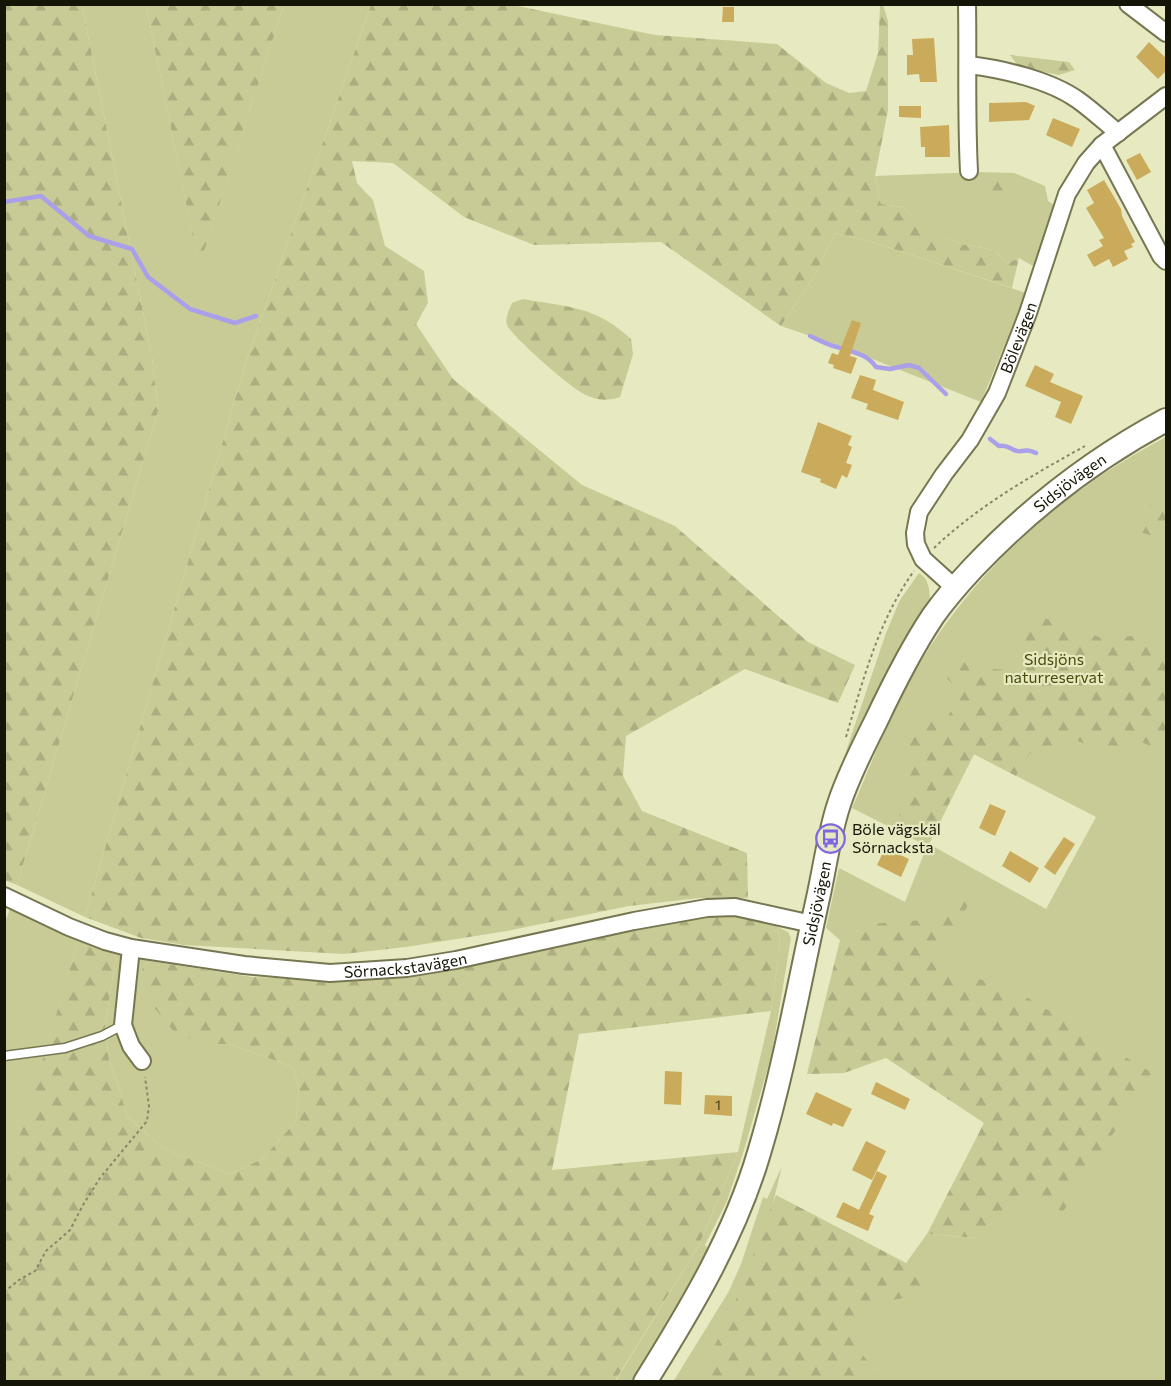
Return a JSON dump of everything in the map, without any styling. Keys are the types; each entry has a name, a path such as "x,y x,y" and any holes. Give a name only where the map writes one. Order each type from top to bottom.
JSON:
{"main road":[{"name":"Sidsjövägen","path":"645,1382 718,1255 759,1155 783,1064 839,804 898,674 934,615 990,550 1025,517 1095,464 1167,420"}],"street":[{"path":"967,4 969,65 966,124 969,171"},
{"path":"1128,4 1167,33"},
{"path":"969,65 995,68 1048,86 1077,99 1118,133"},
{"name":"Bölevägen","path":"955,588 923,559 916,544 915,533 919,512 970,440 997,393 1028,312 1067,194 1086,163 1101,145 1167,96"},
{"path":"1101,145 1161,256 1167,261"},
{"name":"Sörnackstavägen","path":"4,896 69,927 132,948 244,965 330,973 407,968 456,960 634,921 707,908 735,907 812,924"},
{"path":"132,948 123,1025 131,1046 142,1061"}],"lane":[{"path":"4,1056 65,1048 102,1036 123,1025"}],"path":[{"path":"931,551 955,528 988,504 1034,474 1092,443"},
{"path":"4,1292 35,1271 46,1251 70,1230 82,1205 100,1178 147,1121 149,1106 142,1061"}],"green space":[{"path":"4,5 82,5 152,357 158,411 17,885 4,880"},
{"path":"82,5 146,5 199,266 284,5 371,5 245,365 85,917 17,885 158,411 152,357"},
{"path":"146,5 284,5 199,267"},
{"path":"371,5 513,5 655,35 777,44 826,83 849,93 866,91 878,53 880,5 883,5 888,21 888,110 875,176 881,204 903,207 925,228 961,244 993,250 1008,263 1019,258 1012,288 866,240 835,233 815,275 781,326 661,242 534,245 464,217 393,163 352,161 357,183 373,200 385,246 424,271 428,303 416,324 453,379 582,485 675,526 808,642 855,665 838,703 745,669 626,736 623,776 642,811 747,853 748,898 699,898 629,906 507,931 344,954 184,945 141,938 85,917 245,365"},
{"path":"1010,55 1069,62 1075,70 1059,75 1019,67"},
{"path":"1014,173 1045,186 1048,201 1056,206 1033,266 1019,258 1008,263 993,250 961,244 924,228 903,207 881,204 875,176"},
{"path":"986,176 1007,179 1008,187 994,202 984,200 980,184"},
{"path":"835,233 866,240 1026,293 981,402 837,345 781,326 815,275"},
{"path":"523,299 568,306 593,314 606,320 631,339 633,354 620,397 602,400 584,394 555,373 519,340 507,325 507,320 512,303"},
{"name":"Sidsjöns naturreservat","path":"1166,437 1166,1381 673,1382 729,1291 741,1264 763,1197 767,1199 782,1166 773,1203 930,1276 906,1263 927,1234 979,1238 1131,1070 841,941 826,928 839,868 905,902 927,846 852,808 898,701 930,647 985,575 1017,542 1051,512 1126,460","holes":["974,754 1096,817 1046,909 929,844"]},
{"path":"1161,494 1166,497 1166,540 1127,528"},
{"path":"919,573 927,581 930,599 842,763 886,633 900,600"},
{"path":"1030,613 1105,639 1132,636 1166,661 1166,752 1136,740 1113,755 1075,740 1030,753 1016,776 974,754 936,829 900,816 898,807 917,758 904,739 919,724 947,718 961,694 947,678 958,659 973,667 1026,672 1019,628 1023,614"},
{"path":"959,893 971,900 934,966 1013,989 1152,1073 1063,1212 1022,1194 990,1239 927,1234 984,1123 886,1058 844,1073 807,1074 840,940 871,924 924,920"},
{"path":"10,909 79,939 5,1188 4,925"},
{"path":"699,917 750,918 778,927 780,945 771,1011 579,1034 552,1170 738,1152 699,1245 615,1381 5,1381 4,1188 79,939 110,949 116,957 105,1026 109,1060 127,1116 164,1149 230,1174 262,1159 296,1121 299,1088 293,1067 229,1044 206,1044 175,1033 138,985 143,967 150,961 252,977 343,981 411,974"},
{"path":"778,927 788,932 791,938 772,1053 727,1201 705,1245 711,1251 632,1381 615,1382 699,1245 738,1152 771,1011 780,945"},
{"path":"110,949 150,961 143,967 206,1043 229,1044 293,1067 299,1088 296,1121 262,1159 230,1174 164,1149 127,1116 109,1060 105,1026 116,957"},
{"path":"776,1195 931,1276 917,1295 874,1304 849,1336 882,1381 696,1381 729,1318"}],"building":[{"path":"723,7 734,7 734,22 722,22"},
{"path":"934,38 937,82 920,82 919,74 907,75 907,55 913,55 912,39"},
{"path":"1149,42 1167,59 1167,70 1158,79 1136,57"},
{"path":"1026,102 1035,106 1029,120 989,122 989,103"},
{"path":"899,106 921,106 921,118 899,117"},
{"path":"1053,118 1080,129 1072,147 1046,135"},
{"path":"949,125 950,157 925,157 925,147 921,147 920,127"},
{"path":"1140,153 1151,172 1137,180 1126,160"},
{"path":"1104,180 1121,209 1122,216 1135,242 1131,244 1133,247 1124,251 1128,259 1113,267 1109,259 1094,267 1087,255 1103,246 1099,240 1104,238 1086,208 1094,203 1087,190"},
{"path":"852,320 861,323 850,356 857,358 851,374 833,368 834,365 828,363 832,353 838,355"},
{"path":"1035,365 1054,374 1050,382 1083,396 1071,424 1055,417 1061,402 1025,386"},
{"path":"860,375 876,380 873,390 904,402 898,420 866,409 868,404 851,398"},
{"path":"818,422 852,436 848,445 852,447 846,463 852,465 847,478 842,475 836,489 820,482 821,479 801,472"},
{"path":"990,804 1006,811 995,836 979,828"},
{"path":"1064,837 1075,844 1055,875 1044,867"},
{"path":"885,848 909,859 901,877 877,865"},
{"path":"1010,851 1039,868 1030,883 1002,866"},
{"path":"665,1071 682,1072 681,1105 664,1104"},
{"path":"876,1082 910,1099 905,1110 871,1094"},
{"path":"816,1092 852,1109 843,1127 833,1123 832,1126 806,1114"},
{"path":"705,1095 732,1096 732,1116 704,1114"},
{"path":"866,1141 886,1151 872,1180 852,1170"},
{"path":"877,1171 887,1176 869,1214 874,1216 868,1231 836,1217 843,1202 859,1210"}],"waterway":[{"path":"4,202 41,196 89,236 132,249 148,277 190,309 235,323 256,316"},
{"path":"810,336 863,356 876,367 890,369 909,365 919,368 946,394"},
{"path":"990,439 999,446 1036,453"}],"place":[{"name":"Böle vägskäl Sörnacksta","path":"831,838"}]}
